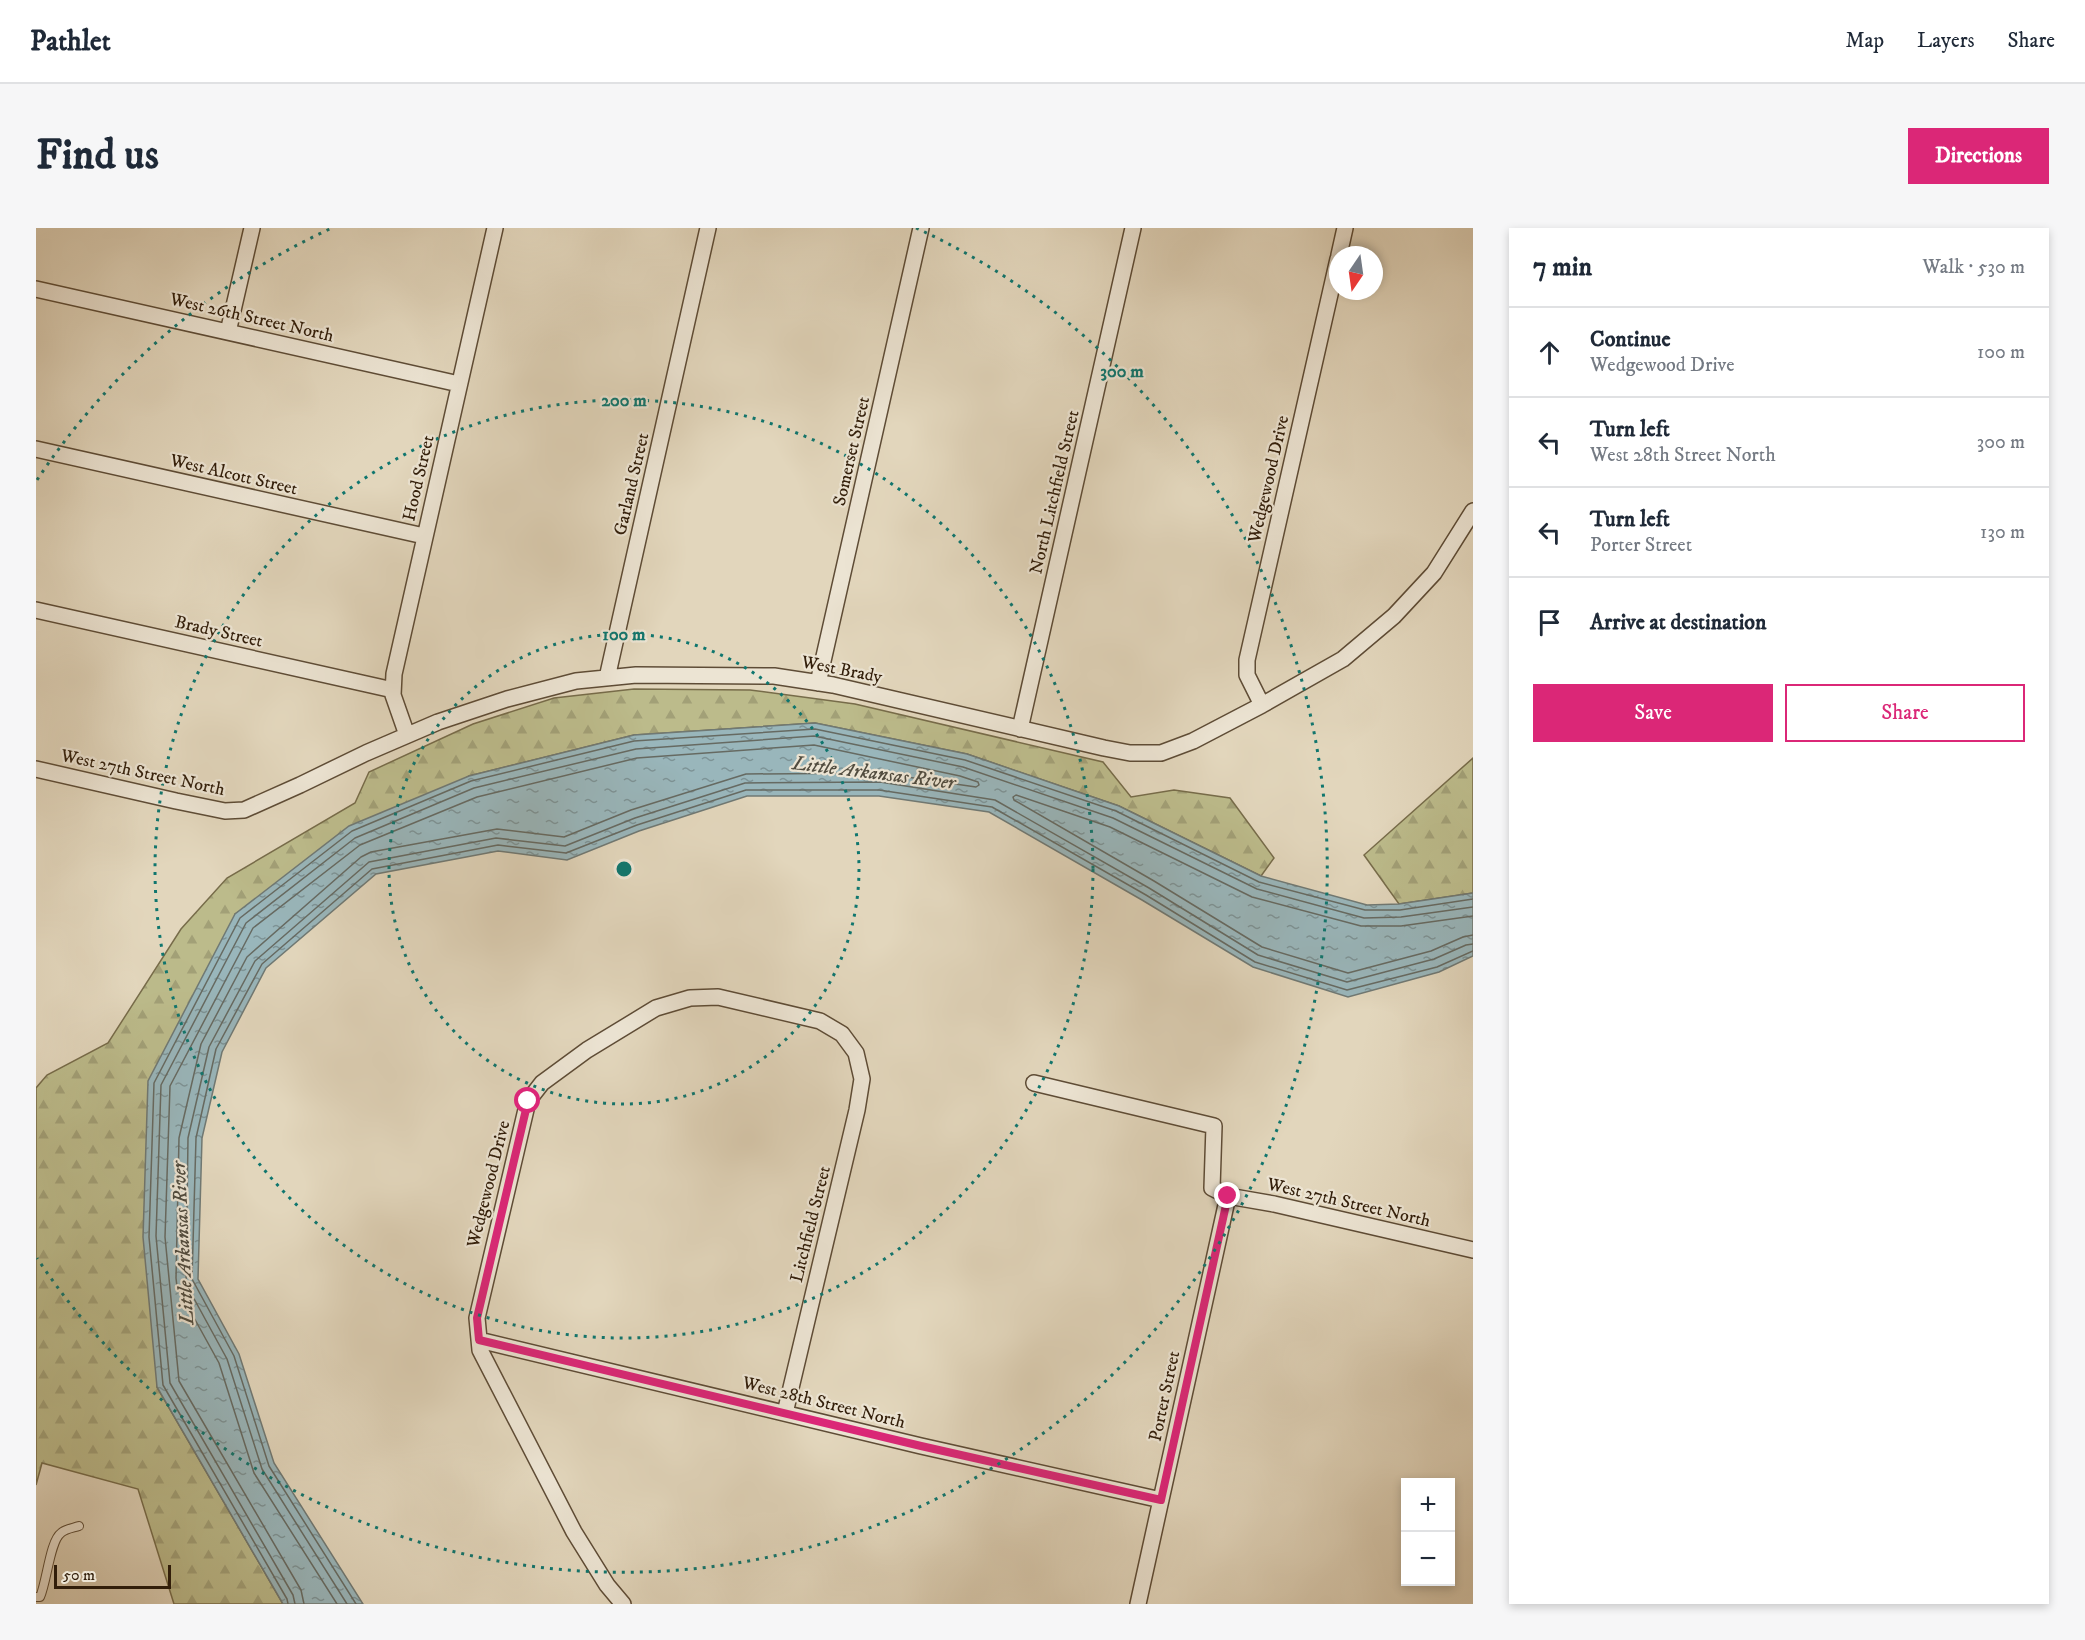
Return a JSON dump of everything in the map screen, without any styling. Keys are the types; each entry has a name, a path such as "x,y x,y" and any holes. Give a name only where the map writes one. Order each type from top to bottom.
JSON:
{"street":[{"path":"228,332 252,228"},
{"name":"Hood Street","path":"407,735 398,714 393,690 394,674 495,228"},
{"name":"Garland Street","path":"607,678 708,228"},
{"name":"Somerset Street","path":"818,683 921,228"},
{"name":"North Litchfield Street","path":"1020,729 1133,228"},
{"name":"Wedgewood Drive","path":"1341,246 1345,228"},
{"name":"West 26th Street North","path":"36,289 459,384"},
{"name":"Wedgewood Drive","path":"1262,705 1247,675 1247,660 1329,297"},
{"name":"West Alcott Street","path":"36,449 424,536"},
{"name":"West Brady","path":"407,735 507,699 576,681 636,675 774,676 818,683 1130,753 1161,753 1193,741 1343,659 1394,616 1434,573 1473,511"},
{"name":"Brady Street","path":"36,610 393,690"},
{"name":"West 27th Street North","path":"36,769 225,811 243,810 407,735"},
{"name":"Wedgewood Drive","path":"623,1604 606,1585 574,1532 480,1350 477,1318 528,1101 542,1083 587,1050 656,1008 690,998 718,997 820,1021 842,1034 850,1045"},
{"name":"Litchfield Street","path":"785,1413 857,1110 862,1079 856,1053 850,1045"},
{"path":"1034,1083 1214,1126 1212,1188 1228,1196"},
{"name":"West 27th Street North","path":"1228,1196 1274,1204 1473,1250"},
{"name":"Porter Street","path":"1138,1604 1228,1196"},
{"name":"West 28th Street North","path":"479,1340 1161,1500"}],"lane":[{"path":"36,1597 40,1597 45,1585 53,1540 61,1532 79,1526"}],"green space":[{"path":"634,689 750,690 855,704 1103,762 1131,797 1174,790 1230,798 1274,858 1261,876 1119,806 967,754 815,723 634,735 469,776 235,914 157,1387 283,1604 174,1604 138,1489 42,1463 36,1485 36,1088 47,1075 108,1043 181,929 227,878 355,803 369,772 473,724 554,698"},
{"path":"1473,758 1473,893 1399,904 1364,855"}],"water":[{"name":"Little Arkansas River","path":"815,723 967,754 1119,806 1261,876 1367,905 1399,904 1473,893 1473,956 1439,972 1348,997 1253,967 989,812 879,796 747,796 639,831 567,860 498,851 376,874 266,968 222,1052 202,1138 198,1279 239,1354 274,1463 363,1604 283,1604 157,1387 143,1237 148,1081 235,914 349,826 469,776 634,735"}],"route":[{"path":"528,1101 477,1318 479,1340 921,1446 1161,1500 1228,1196"}]}
